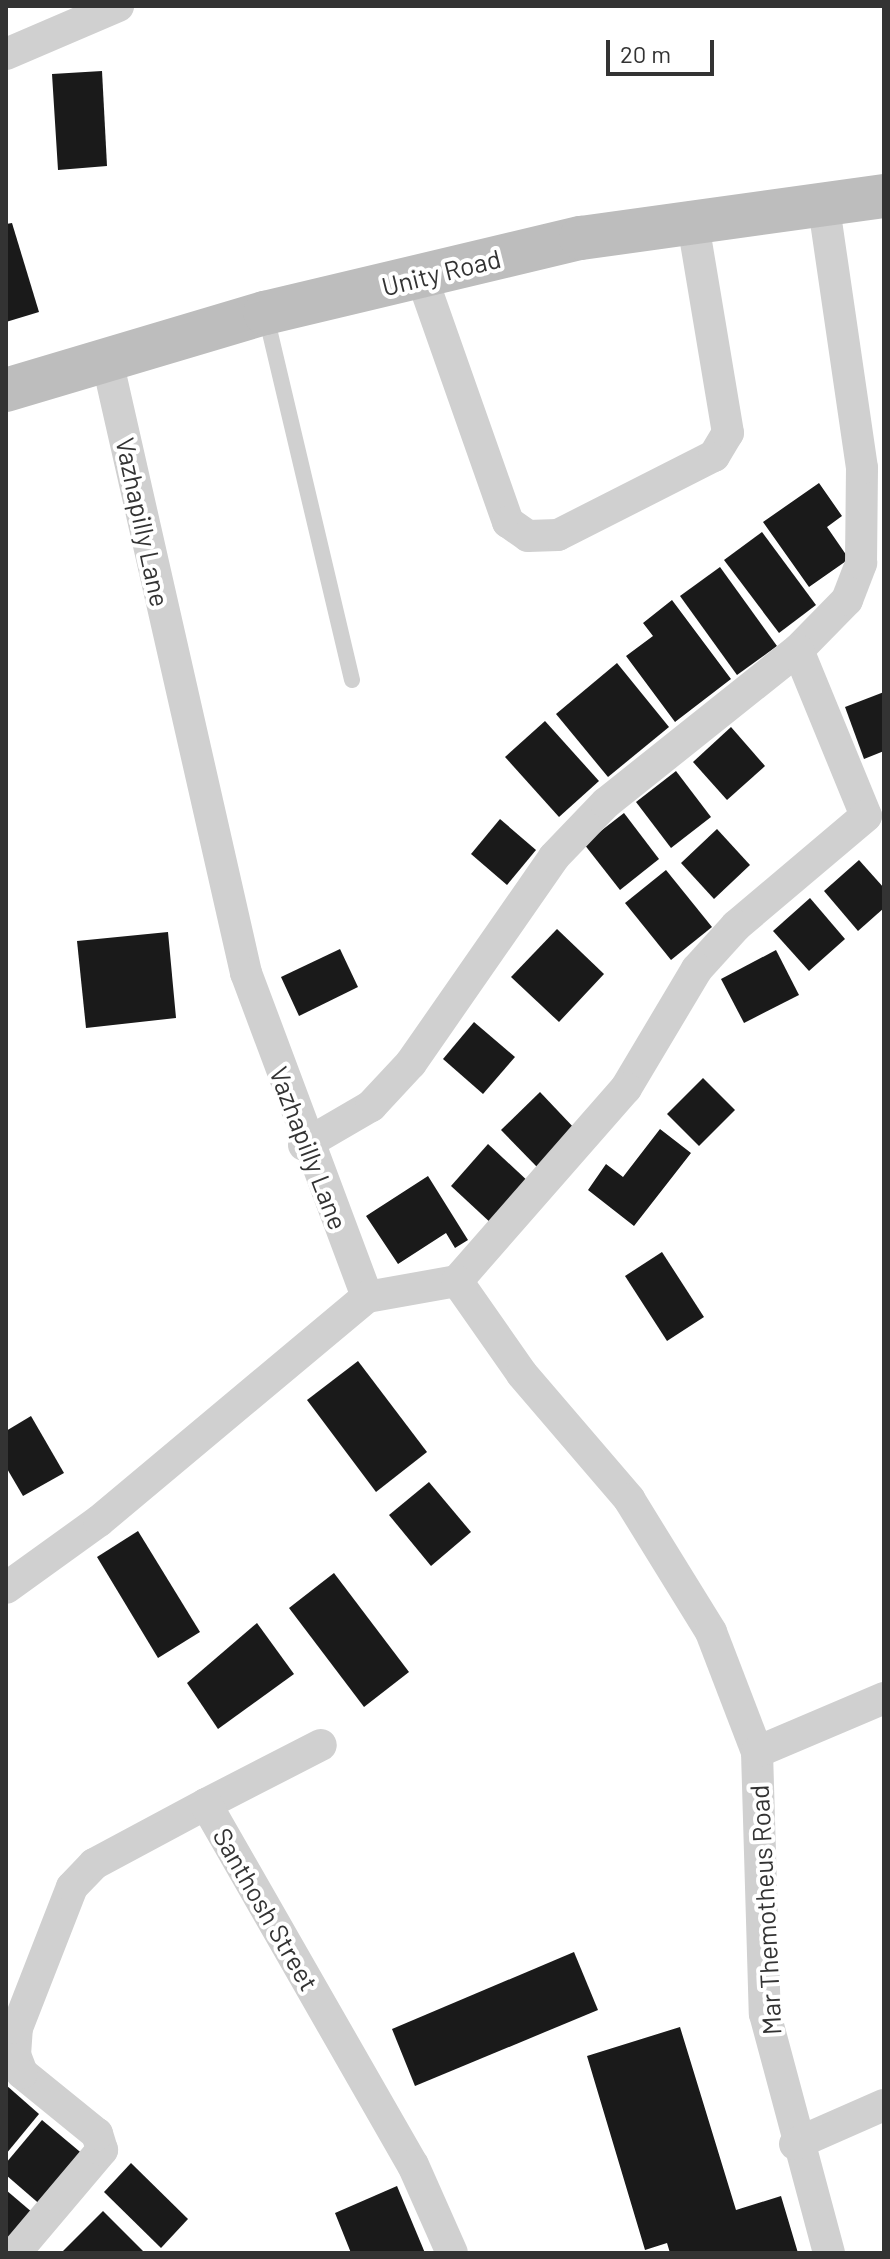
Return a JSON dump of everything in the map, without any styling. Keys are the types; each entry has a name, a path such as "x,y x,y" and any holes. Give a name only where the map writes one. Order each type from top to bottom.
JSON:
{"street":[{"path":"6,54 118,6"},
{"name":"Unity Road","path":"6,390 265,313 692,217 823,200 884,196"},
{"path":"304,1145 371,1106 411,1063 554,857 606,803 798,650 847,600 861,563 862,468 823,200"},
{"path":"422,278 508,522 528,536 558,535 714,456 728,433 692,217"},
{"name":"Vazhapilly Lane","path":"107,360 246,973 304,1145 367,1297"},
{"path":"6,1588 99,1521 367,1297 457,1281 626,1088 697,969 736,926 875,820 798,650"},
{"path":"457,1281 522,1374 629,1499 711,1632 757,1752 884,1698"},
{"path":"206,1804 321,1745"},
{"name":"Mar Themotheus Road","path":"757,1752 765,2014 795,2144 829,2253"},
{"name":"Santhosh Street","path":"15,2253 102,2150 97,2134 22,2073 15,2055 17,2028 72,1887 94,1864 206,1804 413,2165 452,2253"},
{"path":"795,2144 884,2105"}],"lane":[{"path":"265,313 352,680"}],"building":[{"path":"102,71 107,166 58,170 52,74"},
{"path":"12,223 39,312 6,322 6,224"},
{"path":"819,483 842,516 827,527 849,559 809,587 763,522"},
{"path":"762,532 816,605 779,633 724,560"},
{"path":"720,567 777,646 737,675 680,596"},
{"path":"672,600 731,679 675,722 626,656 653,636 643,623"},
{"path":"617,663 669,727 608,777 556,714"},
{"path":"884,692 884,751 864,759 845,707"},
{"path":"545,721 599,781 559,817 505,757"},
{"path":"731,727 765,766 727,800 693,762"},
{"path":"676,771 711,817 671,848 636,802"},
{"path":"624,813 659,859 620,890 584,844"},
{"path":"500,819 536,850 507,885 471,854"},
{"path":"717,829 750,865 714,899 681,863"},
{"path":"859,860 884,888 884,908 858,931 824,891"},
{"path":"666,870 712,927 671,960 625,903"},
{"path":"810,898 845,939 809,971 773,931"},
{"path":"557,929 604,974 559,1022 511,977"},
{"path":"168,932 176,1018 86,1028 77,941"},
{"path":"340,949 358,987 299,1016 281,977"},
{"path":"776,950 799,995 744,1023 721,979"},
{"path":"474,1022 515,1057 483,1094 443,1059"},
{"path":"703,1078 735,1110 699,1146 667,1114"},
{"path":"540,1092 576,1130 537,1167 501,1130"},
{"path":"660,1129 691,1153 634,1226 588,1190 606,1164 623,1177"},
{"path":"488,1144 531,1184 493,1225 451,1186"},
{"path":"428,1176 468,1240 455,1248 446,1233 398,1264 366,1216"},
{"path":"662,1252 704,1317 667,1341 625,1276"},
{"path":"358,1361 427,1452 376,1492 307,1400"},
{"path":"31,1416 64,1473 23,1496 6,1467 6,1431"},
{"path":"429,1482 471,1532 431,1566 389,1515"},
{"path":"138,1531 200,1632 158,1658 97,1557"},
{"path":"334,1573 409,1672 364,1707 289,1608"},
{"path":"257,1623 294,1674 218,1729 187,1683"},
{"path":"574,1952 598,2010 415,2086 392,2029"},
{"path":"680,2027 736,2210 781,2196 798,2253 670,2253 667,2243 645,2250 587,2056"},
{"path":"6,2085 39,2114 6,2154"},
{"path":"42,2120 85,2156 43,2207 6,2175 6,2163"},
{"path":"131,2163 188,2219 161,2248 104,2192"},
{"path":"397,2186 425,2253 351,2253 335,2213"},
{"path":"6,2190 33,2213 6,2244"},
{"path":"103,2211 145,2253 61,2253"}]}
